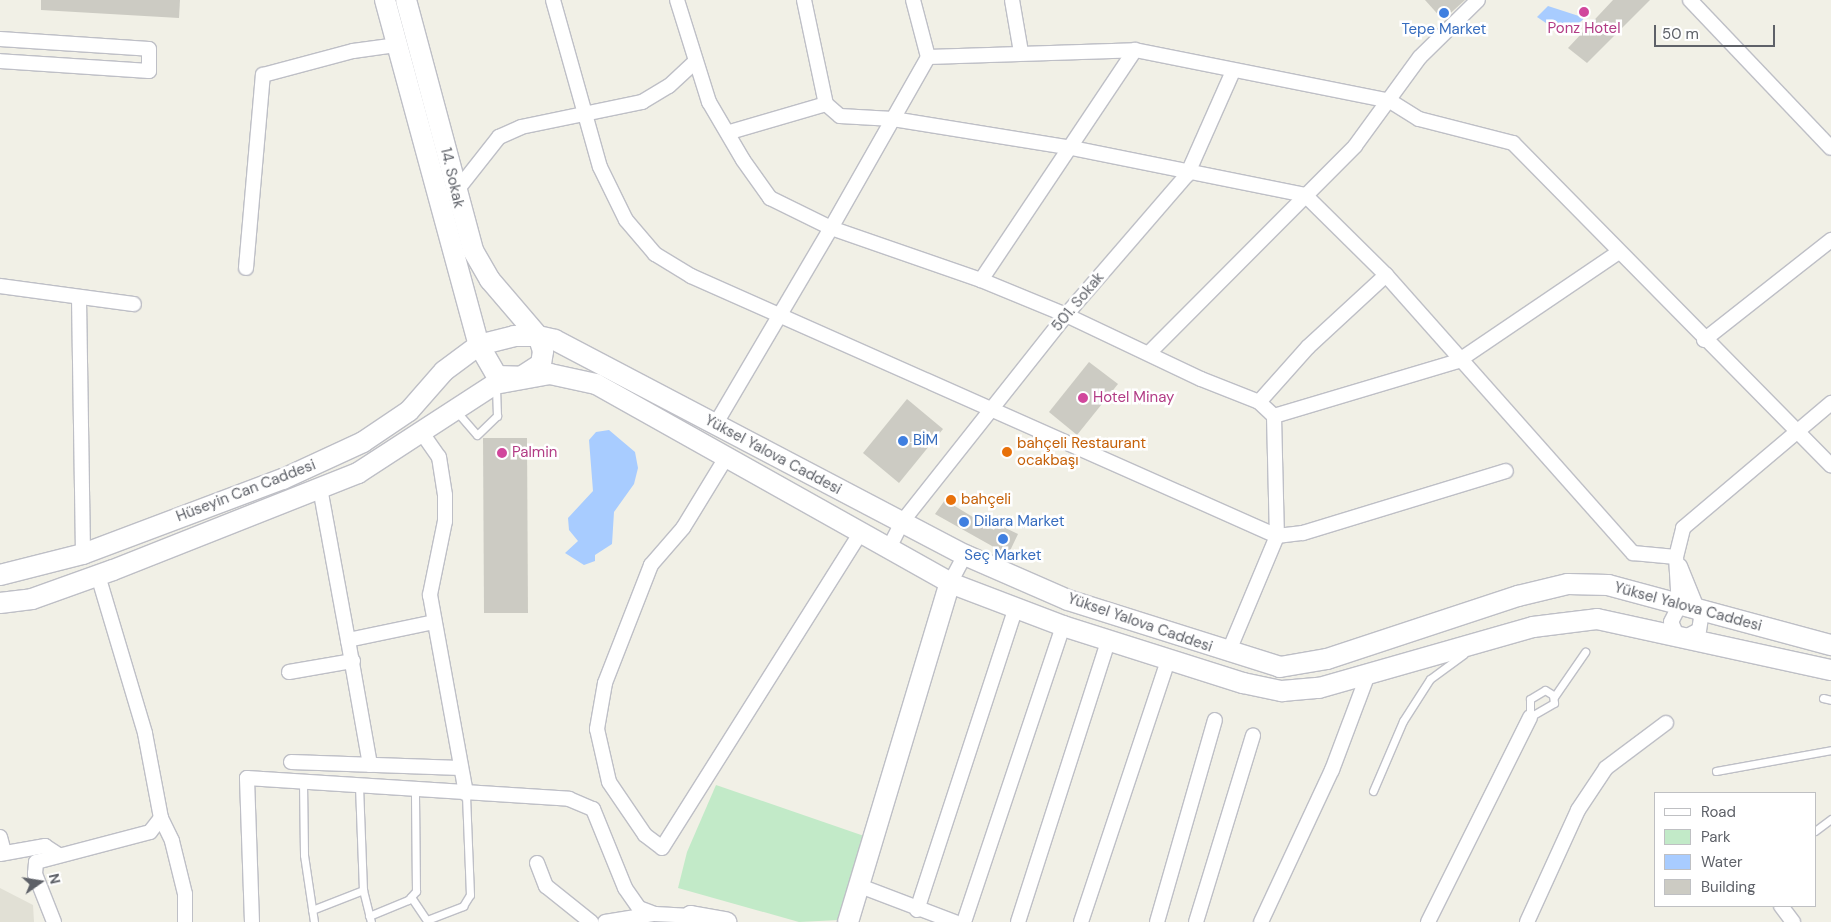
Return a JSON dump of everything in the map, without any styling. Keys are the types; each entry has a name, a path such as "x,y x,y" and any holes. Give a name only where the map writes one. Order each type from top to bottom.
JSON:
{"main road":[{"name":"14. Sokak","path":"385,0 436,198 468,308 498,376 521,377"},
{"name":"14. Sokak","path":"406,0 465,228 490,280 538,336"},
{"path":"444,371 465,340 468,308"},
{"name":"Yüksel Yalova Caddesi","path":"484,342 538,336 555,340 965,554 1068,600 1228,653 1280,667 1328,659 1518,596 1568,584 1608,585 1679,606 1831,645"},
{"path":"521,377 541,364 538,336"},
{"name":"Hüseyin Can Caddesi","path":"0,575 83,554 283,479 363,442 409,411 444,371 484,342"},
{"name":"Yüksel Yalova Caddesi","path":"495,384 521,377 550,374 596,384 861,532 890,546 950,583 1108,641 1168,660 1282,691 1318,688 1533,627 1597,620 1682,634 1831,670"},
{"name":"Hüseyin Can Caddesi","path":"0,603 32,598 98,576 358,473 495,384"},
{"path":"848,922 950,583"},
{"path":"691,919 726,922"}],"street":[{"path":"553,0 600,167 626,220 655,254 691,276 780,312 1277,536 1303,533 1506,471"},
{"path":"677,0 694,63 709,102 730,132 770,198 831,228 981,280 1066,315 1259,402 1274,416 1277,536 1228,653"},
{"path":"804,0 826,104 840,116 893,119 1072,148 1187,175 1305,195 1386,275 1458,361 1633,553 1676,556"},
{"path":"715,425 831,228 928,57 913,0"},
{"path":"1012,0 1022,52"},
{"path":"1149,354 1355,146 1390,101 1420,56 1478,0"},
{"path":"1690,0 1831,148"},
{"path":"0,39 149,49 149,71 0,60"},
{"path":"246,268 263,74 353,51 396,45"},
{"path":"928,57 1022,52 1135,50 1390,101 1419,119 1512,143 1704,340 1831,465"},
{"path":"981,280 1072,148 1135,50"},
{"path":"436,198 457,193 499,137 521,127 584,111 642,102 669,86 694,63"},
{"name":"501. Sokak","path":"890,546 902,522 1066,315 1187,175 1233,71"},
{"path":"730,132 826,104"},
{"path":"1704,340 1831,240"},
{"path":"1274,416 1458,361 1619,252"},
{"path":"1259,402 1308,347 1386,275"},
{"path":"0,286 134,304"},
{"path":"79,298 83,554"},
{"path":"1676,556 1699,611 1702,625 1682,634 1671,622 1679,606 1676,556 1683,528 1794,430 1831,403"},
{"path":"422,433 439,457 445,495 445,521 430,595 466,794"},
{"path":"727,456 683,528 651,565 605,683 597,729 609,782 645,835 662,848 861,532"},
{"path":"320,488 370,765"},
{"path":"950,583 965,554"},
{"path":"98,576 144,733 161,818 172,841 185,894 185,922"},
{"path":"917,910 1016,608"},
{"path":"348,640 434,622"},
{"path":"964,922 1063,626"},
{"path":"1018,922 1108,641"},
{"path":"1081,922 1168,660"},
{"path":"289,672 352,661"},
{"path":"1260,922 1332,770 1368,674"},
{"path":"1428,922 1530,717"},
{"path":"1157,922 1215,720"},
{"path":"1527,922 1578,810 1606,768 1666,723"},
{"path":"1196,922 1252,736"},
{"path":"291,762 461,768"},
{"path":"252,922 248,778 466,794 569,799 593,809 624,888 638,908 655,914 691,919"},
{"path":"54,922 33,868 36,862 150,832 161,818"},
{"path":"0,837 2,853 45,846 59,855"},
{"path":"538,863 546,886 592,922"},
{"path":"860,886 917,910 955,922"},
{"path":"1782,907 1793,922"},
{"path":"605,922 655,914"}],"lane":[{"path":"455,409 477,435 498,416 495,384"},
{"path":"1373,791 1403,721 1430,680 1482,640"},
{"path":"1554,698 1548,690 1537,692 1530,699 1530,717 1549,709 1554,698 1585,652"},
{"path":"1716,771 1831,750"},
{"path":"303,782 304,854 314,922"},
{"path":"359,786 363,890 370,919 411,897 417,887 415,790"},
{"path":"411,897 428,921 462,906 470,895 466,794"},
{"path":"1816,830 1831,818"},
{"path":"312,910 363,890"}],"shaded area":[{"path":"0,888 33,905 34,922 0,922"}],"green space":[{"path":"716,785 867,837 839,920 799,922 678,888 687,852"}],"water":[{"path":"1548,6 1585,18 1564,35 1537,17"},
{"path":"609,430 635,452 638,468 634,484 614,512 612,544 595,555 595,561 584,565 565,553 578,541 569,530 568,518 593,491 589,440 596,432"}],"building":[{"path":"41,0 180,0 179,18 41,10"},
{"name":"Tepe Market","path":"1425,0 1465,0 1443,20"},
{"path":"1613,0 1650,0 1587,63 1568,48"},
{"name":"Hotel Minay","path":"1089,362 1118,384 1077,435 1049,412"},
{"path":"907,399 943,429 899,483 863,453"},
{"path":"483,438 527,438 528,613 484,613"},
{"path":"945,500 994,530 997,524 1018,534 1008,555 935,514"}],"place":[{"name":"Ponz Hotel","path":"1584,12"},
{"name":"Tepe Market","path":"1444,13"},
{"name":"Hotel Minay","path":"1083,398"},
{"name":"BİM","path":"903,441"},
{"name":"bahçeli Restaurant ocakbaşı","path":"1007,452"},
{"name":"Palmin","path":"502,453"},
{"name":"bahçeli","path":"951,500"},
{"name":"Dilara Market","path":"964,522"},
{"name":"Seç Market","path":"1003,539"}]}
